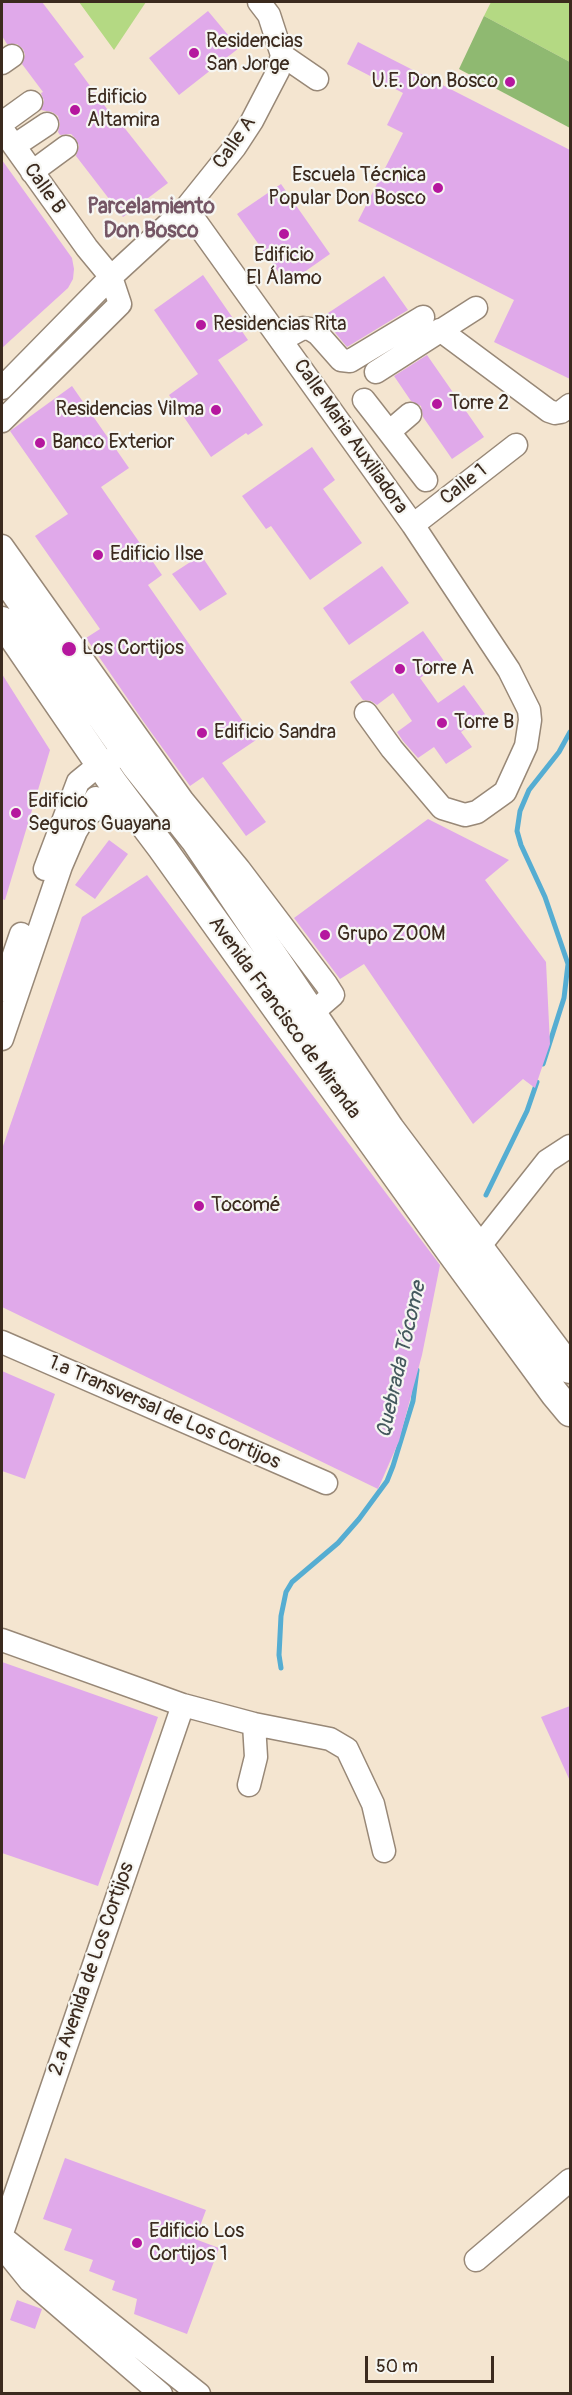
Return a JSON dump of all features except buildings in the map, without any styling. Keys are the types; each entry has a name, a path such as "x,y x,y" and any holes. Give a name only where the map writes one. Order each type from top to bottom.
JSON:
{"main road":[{"name":"Avenida Francisco de Miranda","path":"2,574 50,628 128,753 173,799 197,829 312,1013 390,1129 570,1369"},
{"name":"Avenida Francisco de Miranda","path":"2,621 106,773 451,1252 570,1412"},
{"path":"87,811 97,806 108,805 119,806 135,813"}],"street":[{"path":"259,2 269,15 282,55 317,80"},
{"name":"Calle A","path":"2,388 111,277 186,208 236,147 252,122 278,71 282,55"},
{"path":"2,123 31,102"},
{"path":"8,137 47,124"},
{"name":"Calle B","path":"8,137 87,248 111,277"},
{"path":"32,172 66,147"},
{"name":"Calle Maria Auxiliadora","path":"186,208 412,525 509,670 529,710 530,720 526,746 505,792 477,813 465,815 442,808 392,749 366,713"},
{"path":"2,422 120,304 111,277"},
{"path":"281,340 303,328 310,329 318,334 341,360 350,360 432,324 476,308"},
{"path":"376,372 432,324"},
{"path":"432,324 549,411 561,412 570,405"},
{"path":"364,400 426,480"},
{"path":"389,432 410,414"},
{"name":"Calle 1","path":"412,525 516,445"},
{"name":"Avenida Francisco de Miranda","path":"2,546 50,628 118,709 173,799"},
{"path":"2,990 78,782 106,773 128,753 118,709"},
{"path":"2,1039 61,866 87,811 96,799 106,773"},
{"path":"479,1247 548,1161 570,1146"},
{"name":"1.ª Transversal de Los Cortijos","path":"2,1342 326,1483"},
{"path":"2,1640 183,1705 254,1724 330,1739 347,1749 373,1804 384,1851"},
{"name":"2.ª Avenida de Los Cortijos","path":"2,2232 183,1705"},
{"path":"249,1785 256,1758 254,1724"},
{"path":"476,2260 570,2180"},
{"path":"2,2232 9,2255 30,2280 139,2385 161,2394"},
{"path":"2,2232 200,2394"}],"green space":[{"path":"79,2 146,2 114,50"},
{"path":"491,2 570,2 570,62 484,16"},
{"path":"484,16 570,62 570,128 459,69"}],"waterway":[{"name":"Quebrada Tócome","path":"543,1064 564,998 568,964 545,897 517,831 520,811 529,790 559,752 570,732"},
{"name":"Quebrada Tócome","path":"486,1195 527,1111 537,1082"},
{"name":"Quebrada Tócome","path":"281,1668 279,1655 281,1616 286,1592 292,1582 338,1543 387,1481 413,1401 417,1370"}],"place":[{"name":"Residencias San Jorge","path":"194,53"},
{"name":"U.E. Don Bosco","path":"510,82"},
{"name":"Edificio Altamira","path":"75,110"},
{"name":"Escuela Técnica Popular Don Bosco","path":"438,188"},
{"name":"Edificio El Álamo","path":"284,234"},
{"name":"Residencias Rita","path":"201,325"},
{"name":"Torre 2","path":"437,404"},
{"name":"Residencias Vilma","path":"216,410"},
{"name":"Banco Exterior","path":"40,443"},
{"name":"Edificio Ilse","path":"98,555"},
{"name":"Los Cortijos","path":"69,649"},
{"name":"Torre A","path":"400,669"},
{"name":"Torre B","path":"442,723"},
{"name":"Edificio Sandra","path":"202,733"},
{"name":"Edificio Seguros Guayana","path":"16,813"},
{"name":"Grupo ZOOM","path":"325,935"},
{"name":"Tocomé","path":"199,1206"},
{"name":"Edificio Los Cortijos 1","path":"137,2243"}],"district":[{"name":"Parcelamiento Don Bosco","path":"151,220"}]}
